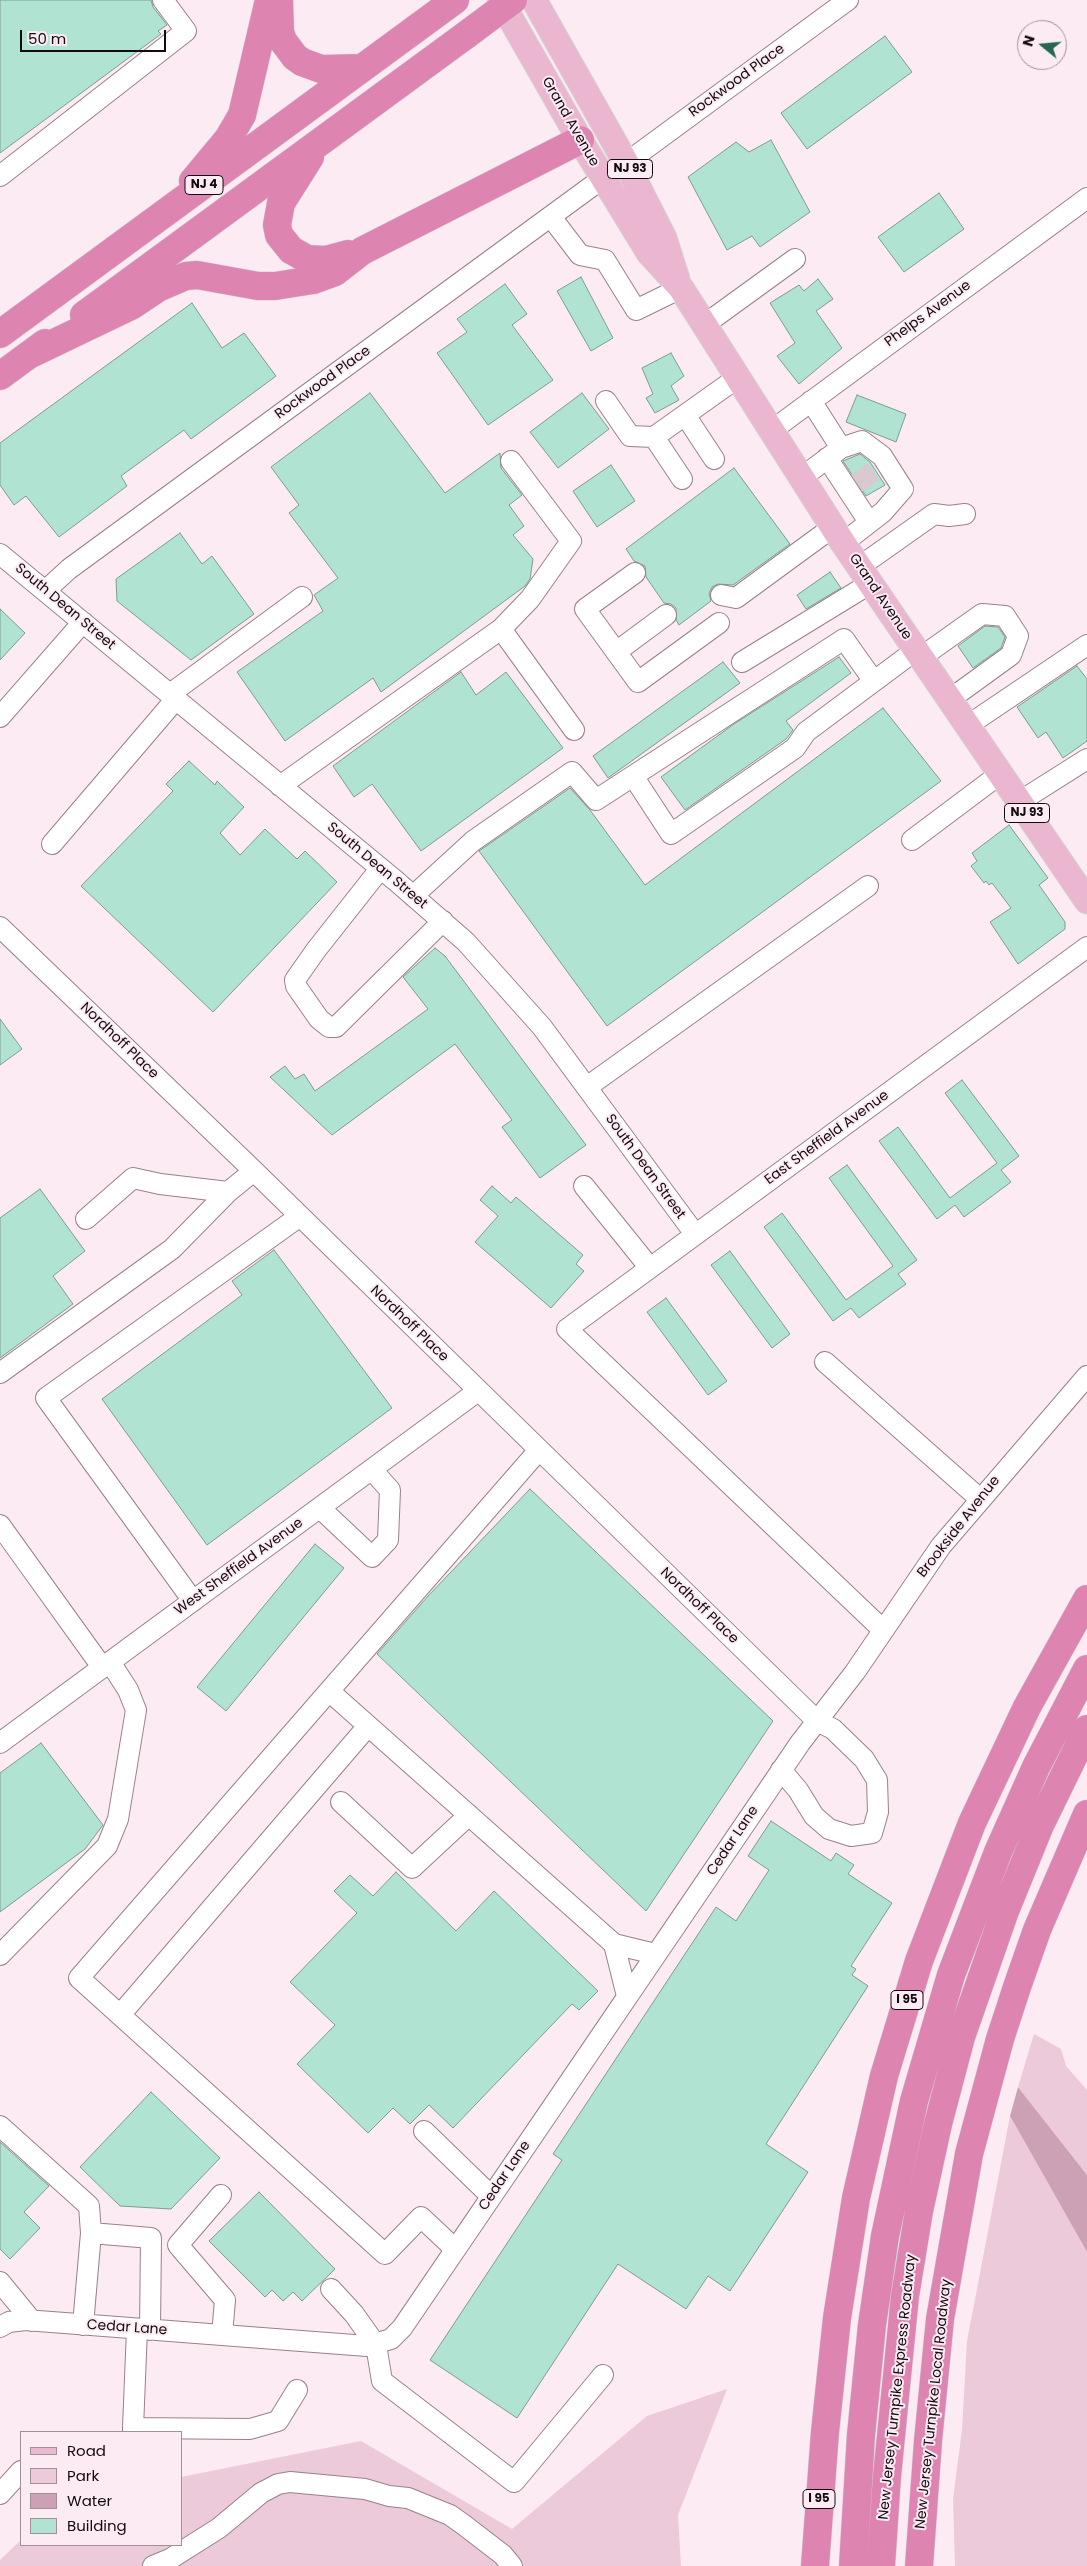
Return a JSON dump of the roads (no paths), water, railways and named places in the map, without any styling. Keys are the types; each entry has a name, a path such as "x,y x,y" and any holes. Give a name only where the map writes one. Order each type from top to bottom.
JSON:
{"highway":[{"path":"168,210 228,139 242,115 269,0"},
{"path":"279,0 280,32 283,41 295,57 302,62 321,69 362,68"},
{"name":"NJ 4","path":"0,376 513,0"},
{"name":"NJ 4","path":"0,334 454,1"},
{"path":"31,354 131,306 158,288 186,276 197,275 258,286 293,284 335,272 362,251 580,140"},
{"path":"319,143 281,203 277,225 279,235 291,250 307,259 326,260 362,251"},
{"name":"I 95","path":"815,2566 825,2432 837,2318 856,2198 882,2085 911,1986 952,1871 989,1784 1027,1707 1087,1599"},
{"name":"New Jersey Turnpike Express Roadway","path":"853,2566 861,2435 872,2325 885,2236 903,2146 924,2061 951,1975 998,1852 1036,1767 1087,1669"},
{"name":"New Jersey Turnpike Express Roadway","path":"881,2566 890,2438 900,2342 913,2246 928,2165 952,2070 976,1992 1021,1870 1087,1729"},
{"name":"New Jersey Turnpike Local Roadway","path":"919,2566 928,2441 940,2319 969,2154 1014,1995 1038,1930 1087,1814"}],"main road":[{"name":"Grand Avenue","path":"500,0 580,140 649,252 681,288 770,431 838,535 1087,901"},
{"name":"Grand Avenue","path":"534,0 626,162 664,238 681,288"}],"street":[{"path":"0,176 186,31 163,0"},
{"name":"Rockwood Place","path":"626,162 848,0"},
{"name":"Rockwood Place","path":"45,590 69,569 603,178"},
{"name":"Phelps Avenue","path":"770,431 1087,198"},
{"path":"551,217 580,255 606,260 636,310 681,288"},
{"path":"704,325 795,260"},
{"path":"606,401 630,436 654,437 737,378"},
{"path":"811,401 834,453 869,522"},
{"path":"685,415 714,459"},
{"path":"654,437 682,479"},
{"path":"721,595 736,598 838,535 869,522 883,512 903,489 881,466 882,456 862,441 834,453 801,478"},
{"path":"280,786 501,629 530,599 571,542 511,461"},
{"path":"742,662 865,575 934,514 949,516 965,514"},
{"name":"South Dean Street","path":"0,554 443,921 507,985 542,1027 695,1234"},
{"path":"635,573 585,609 638,682 720,624"},
{"path":"52,844 173,697 302,597"},
{"path":"633,776 672,834 795,748 806,732 873,680 982,614 1004,616 1018,636 1012,655 949,700"},
{"path":"616,652 666,615"},
{"path":"0,717 83,622"},
{"path":"501,629 574,730"},
{"path":"413,896 473,841 572,772 596,800 844,639 873,680"},
{"path":"967,726 1087,645"},
{"path":"1019,802 1087,759"},
{"path":"912,840 1000,774"},
{"path":"380,869 295,980 296,986 319,1018 329,1027 336,1028 443,921"},
{"path":"587,1087 868,886"},
{"name":"Nordhoff Place","path":"0,927 254,1171 478,1392 817,1721 833,1729 864,1758 877,1780 878,1812 872,1833 851,1836 829,1829 814,1816 798,1790 781,1770"},
{"name":"East Sheffield Avenue","path":"883,1630 568,1328 1087,947"},
{"path":"0,1373 172,1249 228,1192 254,1171"},
{"path":"86,1219 133,1178 160,1184 228,1192"},
{"path":"584,1186 650,1268"},
{"path":"193,1601 46,1398 300,1216"},
{"path":"825,1362 980,1499"},
{"name":"Brookside Avenue","path":"843,1688 941,1546 1087,1376"},
{"name":"West Sheffield Avenue","path":"0,1743 373,1471 478,1392"},
{"path":"455,2249 422,2217 385,2254 79,1978 539,1450"},
{"path":"320,1508 372,1557 388,1540 390,1490 373,1471"},
{"path":"0,1525 106,1665 128,1690 136,1710 118,1819 107,1846 0,1955"},
{"name":"Cedar Lane","path":"1,2324 32,2321 353,2346 376,2345 391,2339 402,2328 781,1770 843,1688"},
{"path":"329,1691 614,1944 656,1954"},
{"path":"120,2015 368,1726"},
{"path":"341,1802 412,1868 469,1815"},
{"path":"614,1944 627,1996"},
{"path":"0,2126 89,2206 91,2233 83,2325"},
{"path":"424,2131 491,2196"},
{"path":"221,2195 178,2245 224,2300 222,2335"},
{"path":"91,2233 151,2238 133,2430 250,2429 278,2421 297,2390"},
{"path":"0,2282 32,2321"},
{"path":"331,2289 354,2314 376,2345 382,2381 514,2482 603,2375"},
{"path":"0,2494 20,2472"},
{"path":"153,2566 170,2559 226,2523 261,2493 278,2484 290,2482 365,2489 389,2496 408,2498 450,2515 503,2555 512,2566"}],"water":[{"path":"1018,2087 1087,2175 1087,2252 1010,2116"}],"tunnel":[{"path":"857,483 876,470"}]}
